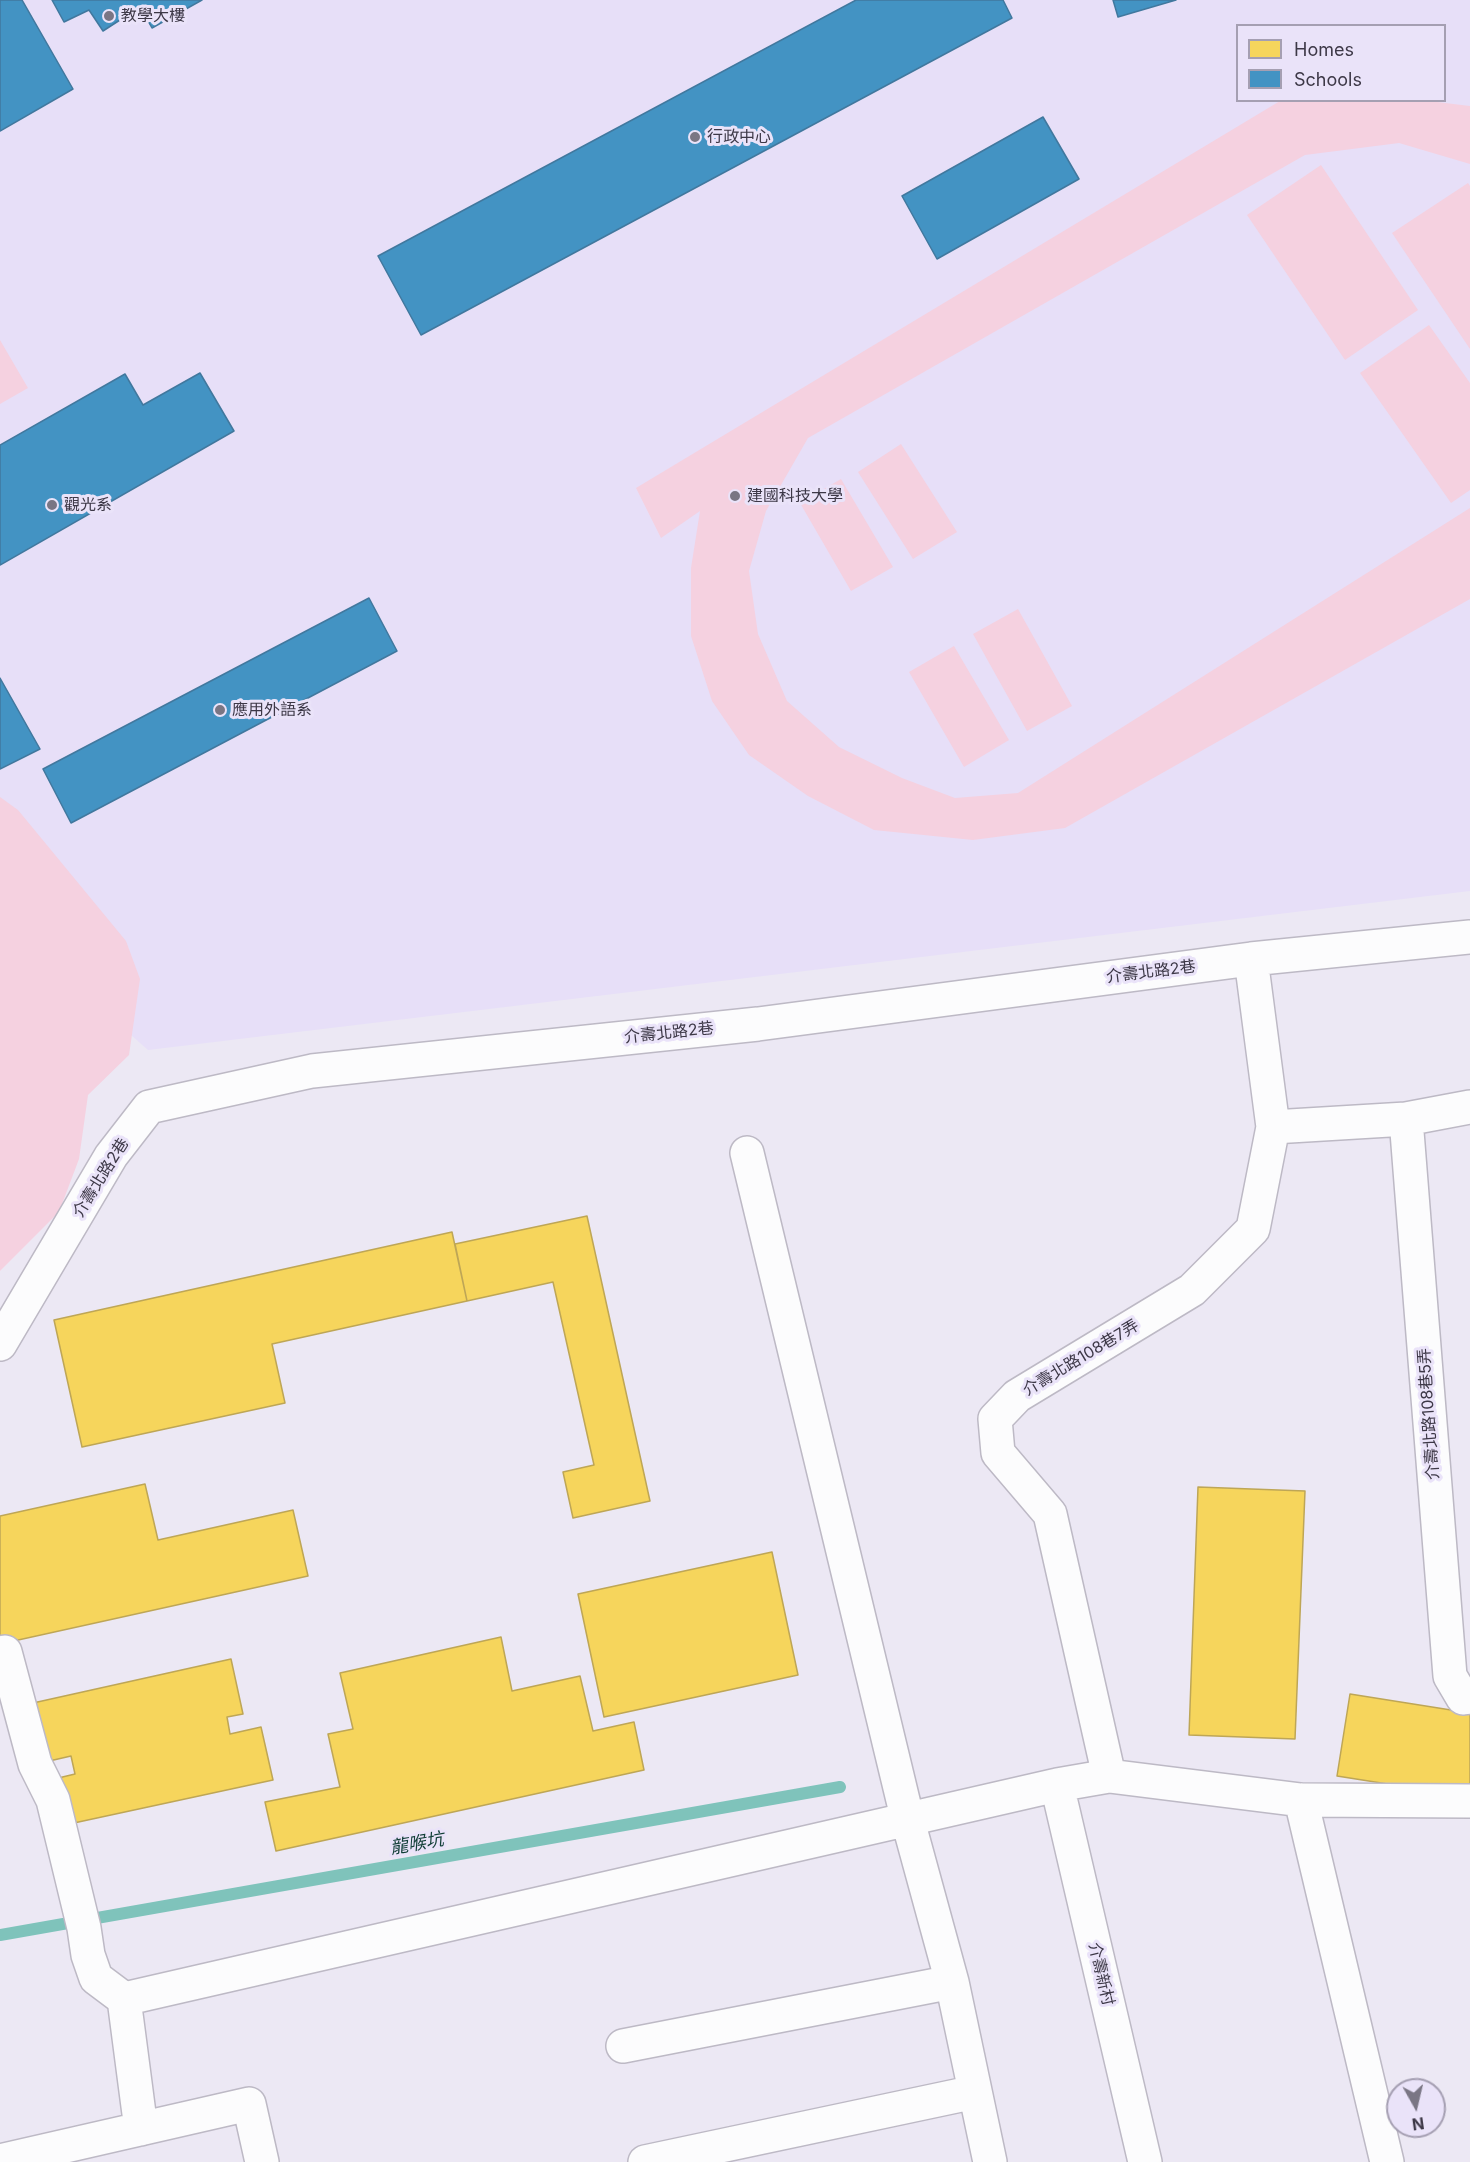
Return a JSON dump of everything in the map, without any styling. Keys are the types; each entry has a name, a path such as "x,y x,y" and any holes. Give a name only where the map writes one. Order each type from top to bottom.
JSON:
{"street":[{"name":"介壽北路2巷","path":"0,1344 111,1156 148,1107 312,1071 758,1024 1251,959 1470,937"},
{"name":"介壽北路108巷7弄","path":"1109,1776 1050,1514 998,1453 995,1419 1017,1396 1192,1290 1253,1229 1273,1126 1251,959"},
{"path":"1273,1126 1406,1119 1470,1107"},
{"name":"介壽北路108巷5弄","path":"1406,1119 1450,1676 1463,1698 1470,1697"},
{"path":"747,1153 908,1821 952,1982 990,2162"},
{"path":"5,1652 35,1764 53,1800 88,1955 96,1978 124,1999 141,2129"},
{"path":"124,1999 1057,1785 1109,1776 1301,1800 1470,1801"},
{"name":"介壽新村","path":"1057,1785 1145,2162"},
{"path":"1301,1800 1387,2162"},
{"path":"623,2046 952,1982"},
{"path":"645,2162 975,2092"},
{"path":"0,2161 249,2104 262,2162"}],"shaded area":[{"name":"建國科技大學","path":"0,0 1470,0 1470,891 148,1050 0,920"},
{"path":"1278,102 1437,102 1470,106 1470,164 1399,143 1305,155 808,438 766,511 749,571 758,634 787,701 839,747 902,778 955,798 1018,793 1470,508 1470,599 1065,828 973,840 874,830 808,796 749,755 712,701 691,636 691,568 700,511 661,538 636,488"},
{"path":"1321,165 1418,310 1345,360 1247,215"},
{"path":"1468,183 1470,186 1470,349 1392,233"},
{"path":"1429,325 1470,383 1470,490 1451,503 1360,373"},
{"path":"0,340 28,388 0,404"},
{"path":"901,444 957,532 913,559 858,472"},
{"path":"841,479 893,567 851,591 800,503"},
{"path":"1018,609 1072,706 1027,731 973,634"},
{"path":"954,646 1009,740 964,767 909,672"},
{"path":"0,797 18,810 126,941 140,979 129,1055 88,1095 79,1159 59,1212 0,1271"}],"building: Homes":[{"path":"587,1216 650,1501 573,1518 563,1472 594,1465 553,1282 467,1301 455,1244"},
{"path":"452,1232 467,1301 272,1344 285,1403 82,1447 54,1320"},
{"path":"145,1484 158,1540 293,1510 308,1576 0,1644 0,1516"},
{"path":"1198,1487 1305,1491 1295,1739 1189,1735"},
{"path":"772,1552 798,1675 604,1717 578,1594"},
{"path":"501,1637 512,1691 580,1676 593,1731 634,1722 644,1770 276,1851 265,1802 340,1787 328,1734 353,1729 340,1673"},
{"path":"231,1659 243,1714 227,1717 230,1734 261,1727 273,1780 60,1826 50,1780 75,1774 71,1756 45,1762 33,1703"},
{"path":"1350,1694 1470,1713 1470,1797 1337,1776"}],"building: Schools":[{"path":"0,0 22,0 73,89 0,131"},
{"name":"教學大樓","path":"52,0 202,0 152,28 140,7 103,31 89,10 64,22"},
{"name":"行政中心","path":"856,0 1003,0 1012,18 421,335 378,256"},
{"path":"1113,0 1176,0 1118,17"},
{"path":"1043,117 1079,179 937,259 902,196"},
{"name":"觀光系","path":"200,373 234,431 0,565 0,445 125,374 143,405"},
{"name":"應用外語系","path":"369,598 397,651 71,823 43,769"},
{"path":"0,678 40,749 0,769"}],"waterway":[{"name":"龍喉坑","path":"0,1935 840,1787"}],"place":[{"name":"教學大樓","path":"109,16"},
{"name":"行政中心","path":"695,137"},
{"name":"建國科技大學","path":"735,496"},
{"name":"觀光系","path":"52,505"},
{"name":"應用外語系","path":"220,710"}]}
